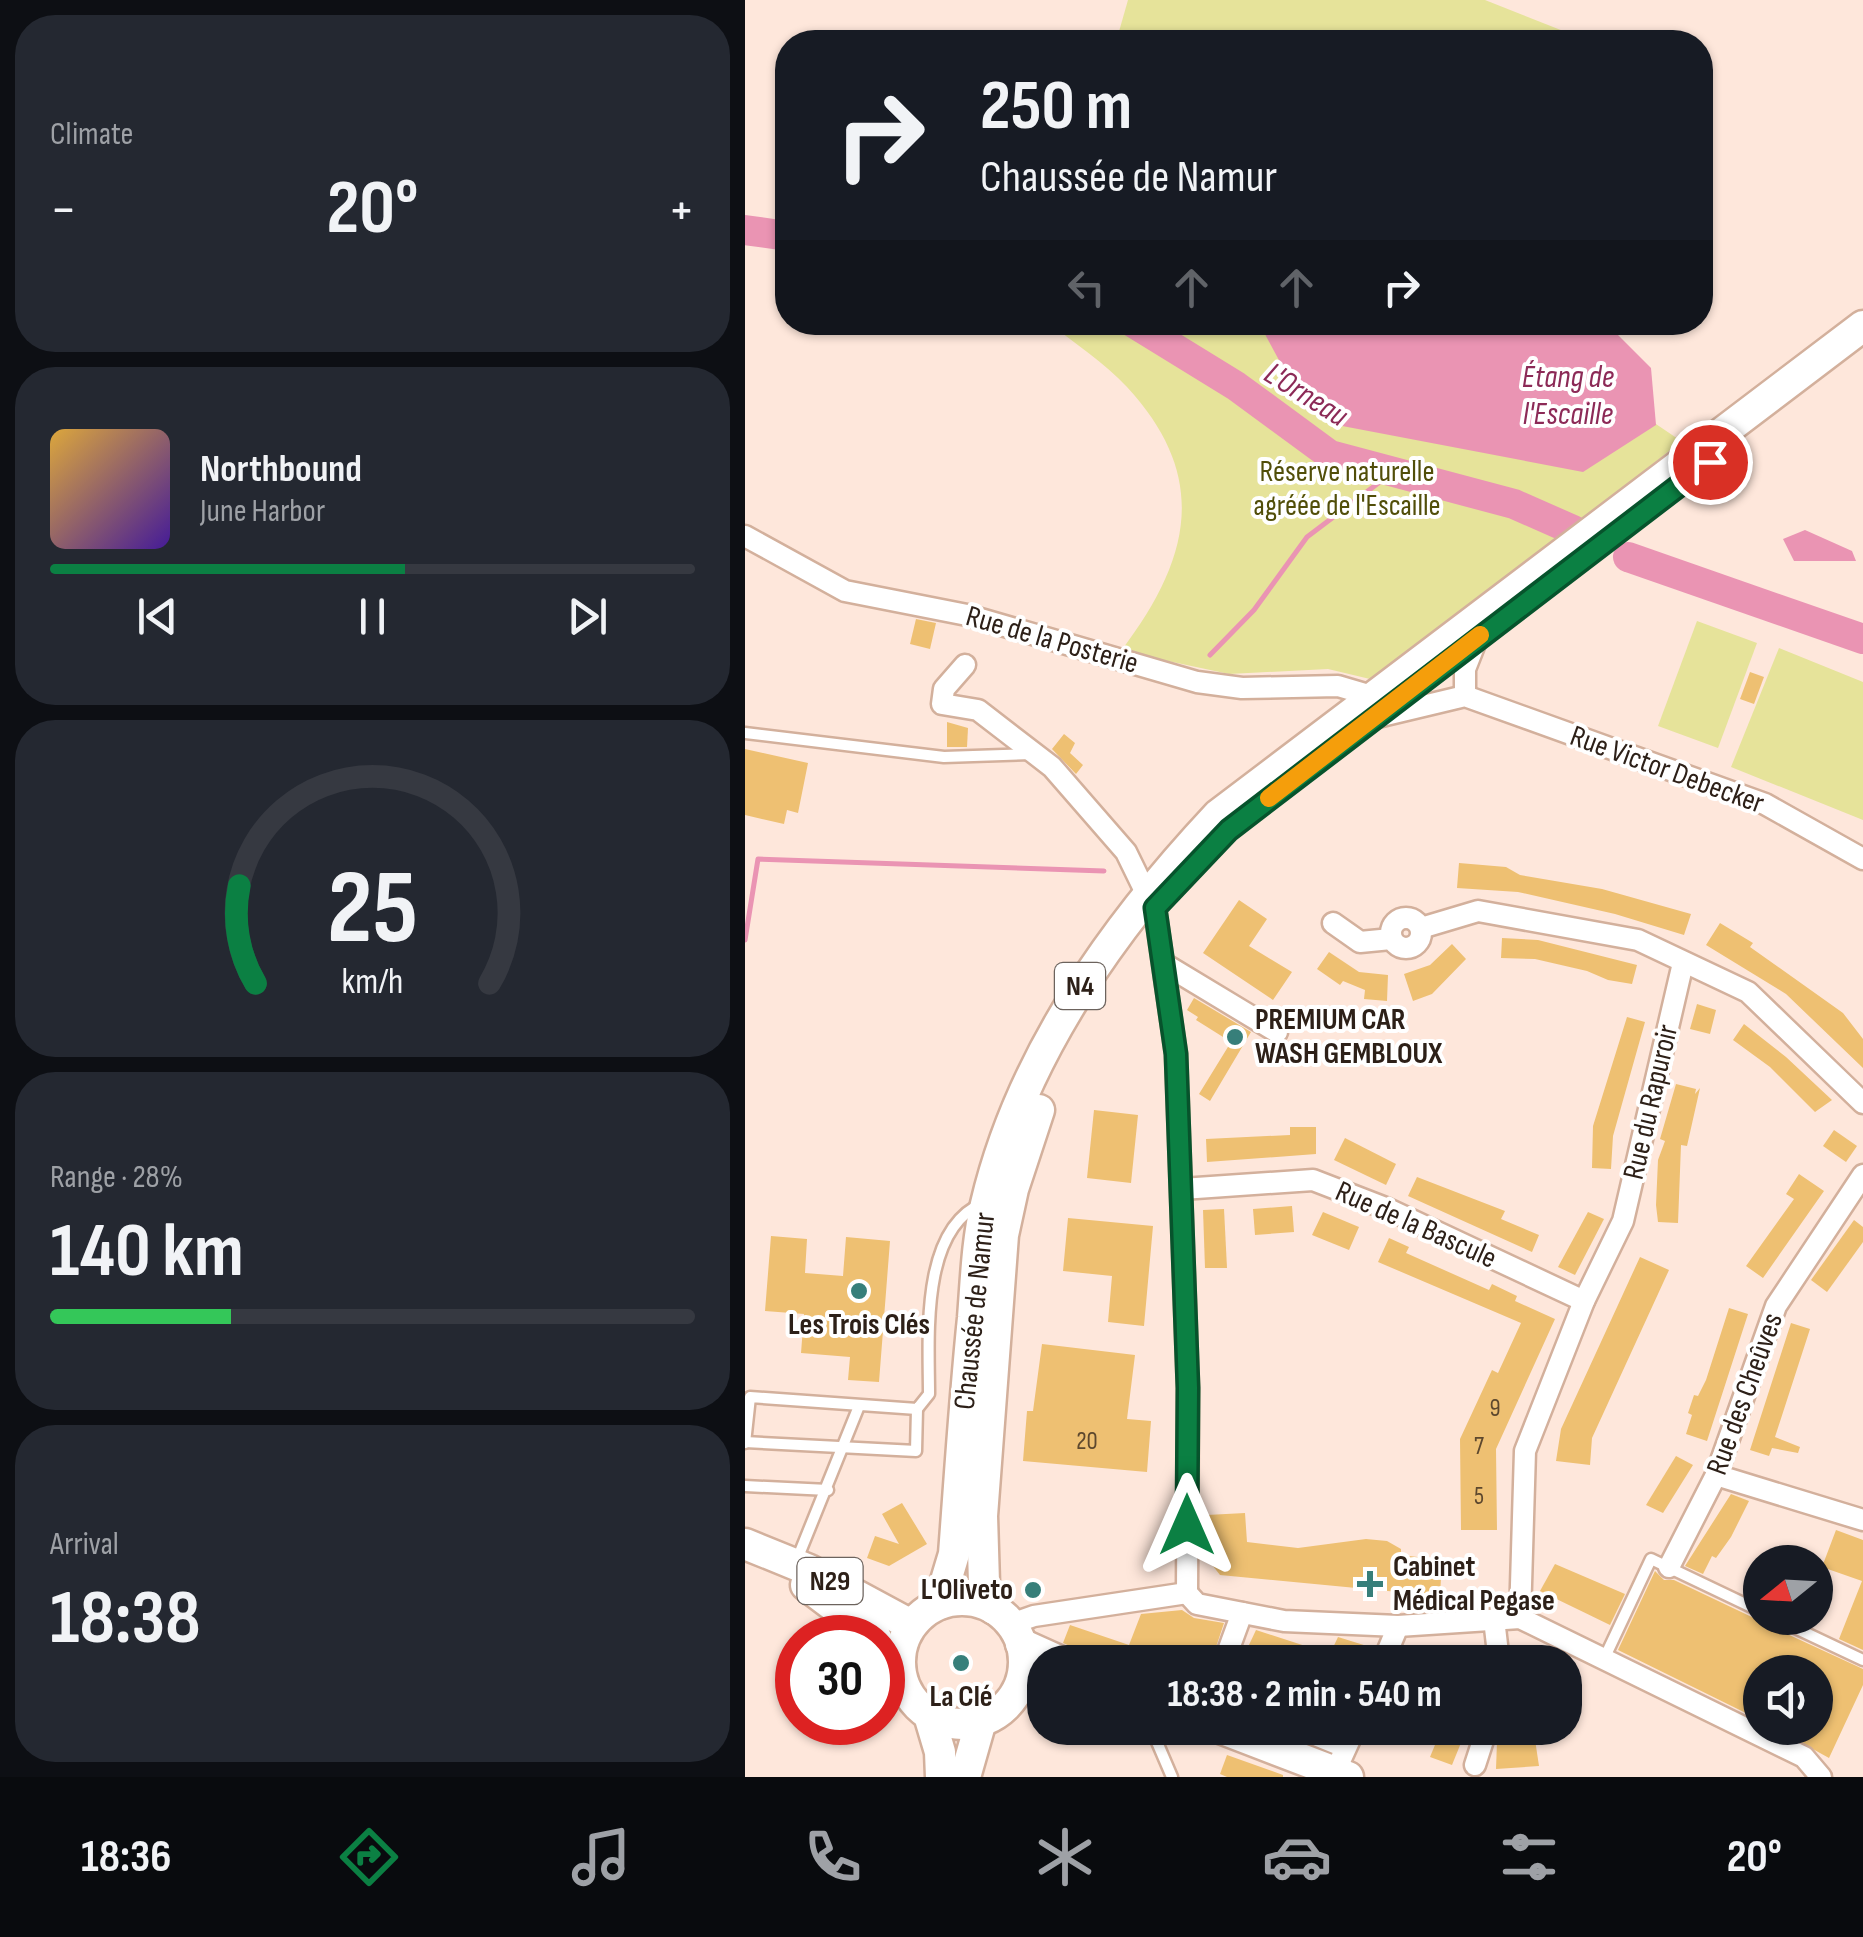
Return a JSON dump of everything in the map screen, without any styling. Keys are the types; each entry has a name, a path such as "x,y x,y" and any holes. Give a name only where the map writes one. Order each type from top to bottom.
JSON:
{"main road":[{"name":"Chaussée de Namur","path":"1372,707 1636,508 1863,326"},
{"name":"Chaussée de Namur","path":"1636,508 1863,345"},
{"name":"Chaussée de Namur","path":"939,1604 953,1554 986,1202 1018,1107 1081,985 1218,815 1478,636 1557,568"},
{"name":"Chaussée de Namur","path":"1009,1625 984,1584 982,1516 1003,1235 1052,1073 1150,901"},
{"name":"N29","path":"745,1544 795,1564 911,1626"},
{"name":"N29","path":"745,1555 797,1579 846,1615"},
{"path":"905,1631 939,1604 967,1600 1037,1645"},
{"path":"1009,1625 1024,1663 1012,1699"},
{"path":"905,1687 929,1715 941,1752 941,1777"},
{"path":"929,1715 963,1724 981,1721 1012,1699 1027,1697"},
{"path":"965,1777 981,1721"},
{"path":"1274,1745 1343,1767"}],"street":[{"name":"Rue de la Posterie","path":"745,536 845,591 967,615 1197,682 1242,688 1338,686 1372,707"},
{"path":"1372,707 1465,696 1465,668 1478,636"},
{"path":"965,664 944,689 942,704 978,710 1051,768 1126,852 1150,901 1167,966 1182,1188 1188,1388 1187,1593 1197,1604 1284,1621 1398,1626 1520,1618 1803,1757 1821,1777"},
{"name":"Rue Victor Debecker","path":"1465,696 1765,804 1863,859"},
{"path":"1333,923 1360,942 1391,939 1403,949 1418,944 1421,928 1413,918 1398,911 1391,939"},
{"path":"1421,928 1477,911 1637,940 1748,992 1863,1103"},
{"name":"Rue du Rapuroir","path":"1520,1618 1525,1451 1583,1301 1617,1240 1683,962"},
{"path":"1167,966 1277,1032"},
{"name":"Rue des Cheûves","path":"1669,1568 1716,1475 1775,1306 1863,1175"},
{"name":"Rue de la Bascule","path":"1182,1188 1313,1180 1388,1209 1583,1301"},
{"path":"1716,1475 1863,1520"},
{"path":"1009,1625 1187,1593"},
{"path":"1230,1645 1241,1613"},
{"path":"1495,1620 1497,1645"},
{"path":"1390,1645 1398,1626"},
{"path":"1475,1764 1481,1745"}],"lane":[{"path":"745,733 944,757 1031,754"},
{"path":"917,1409 750,1397 745,1442 915,1452 917,1409 929,1394 935,1258 967,1210 986,1202"},
{"path":"795,1564 859,1406"},
{"path":"745,1486 828,1490"},
{"path":"1604,1658 1651,1559 1743,1603"},
{"path":"1810,1635 1863,1660"},
{"path":"1158,1745 1172,1777"},
{"path":"1310,1745 1343,1767"}],"green space":[{"path":"1128,0 1485,0 1561,30 1119,30"},
{"name":"Réserve naturelle agréée de l'Escaille","path":"1065,335 1525,335 1681,441 1573,530 1370,679 1328,669 1229,674 1121,651 1163,584 1175,551 1181,519 1180,487 1171,454 1154,421 1127,387"},
{"path":"1697,621 1757,643 1718,748 1658,726"},
{"path":"1779,648 1863,682 1863,820 1731,767"}],"water":[{"name":"Étang de l'Escaille","path":"1265,335 1618,335 1651,368 1656,425 1583,472 1337,425 1287,375"},
{"path":"1805,530 1852,551 1856,561 1794,561 1783,539"}],"building":[{"path":"916,619 936,623 930,649 910,644"},
{"path":"1750,672 1764,677 1754,704 1740,699"},
{"path":"947,722 968,728 967,747 947,747"},
{"path":"1064,734 1075,743 1070,753 1083,765 1076,774 1052,749"},
{"path":"745,749 808,763 798,813 787,810 784,824 745,815"},
{"path":"1459,863 1506,867 1520,875 1602,889 1691,914 1684,935 1615,914 1518,892 1457,888"},
{"path":"1239,900 1267,919 1249,946 1292,972 1273,1000 1203,953"},
{"path":"1720,923 1753,943 1750,947 1843,1013 1863,1039 1863,1068 1786,994 1706,945"},
{"path":"1502,938 1538,940 1637,965 1632,984 1535,959 1501,958"},
{"path":"1452,944 1466,959 1432,994 1413,1001 1404,974 1430,965"},
{"path":"1329,952 1359,972 1388,975 1387,1001 1364,999 1365,990 1343,981 1340,985 1317,969"},
{"name":"PREMIUM CAR WASH GEMBLOUX","path":"1194,998 1251,1032 1210,1101 1199,1094 1231,1042 1187,1010"},
{"path":"1697,1004 1716,1010 1710,1034 1690,1029"},
{"path":"1627,1017 1645,1022 1613,1136 1611,1169 1592,1168 1593,1126"},
{"path":"1744,1024 1832,1100 1815,1112 1770,1067 1733,1040"},
{"path":"1676,1084 1696,1089 1695,1094 1700,1088 1687,1146 1681,1145 1678,1223 1658,1222 1658,1160 1665,1141 1660,1139"},
{"path":"1094,1110 1138,1115 1131,1183 1087,1178"},
{"path":"1290,1127 1316,1127 1316,1154 1207,1162 1206,1139 1290,1135"},
{"path":"1834,1130 1857,1146 1846,1162 1823,1146"},
{"path":"1345,1138 1396,1164 1386,1185 1334,1160"},
{"path":"1799,1174 1824,1191 1763,1278 1746,1266 1794,1199 1786,1194"},
{"path":"1417,1177 1505,1211 1501,1219 1539,1235 1532,1252 1408,1196"},
{"path":"1292,1206 1294,1232 1255,1235 1253,1209"},
{"path":"1224,1209 1227,1268 1205,1268 1203,1210"},
{"path":"1323,1212 1359,1227 1349,1250 1312,1235"},
{"path":"1588,1212 1604,1219 1575,1275 1558,1267"},
{"path":"1068,1218 1153,1226 1144,1326 1108,1322 1112,1276 1063,1271"},
{"path":"1854,1220 1863,1227 1863,1242 1827,1292 1811,1280"},
{"path":"771,1236 807,1239 805,1273 843,1276 846,1237 890,1241 879,1382 848,1380 850,1357 801,1353 804,1314 765,1311"},
{"path":"1389,1238 1409,1247 1406,1253 1489,1290 1492,1284 1517,1296 1515,1301 1555,1319 1496,1449 1497,1530 1461,1530 1460,1439 1492,1370 1498,1373 1521,1323 1378,1262"},
{"path":"1640,1257 1669,1270 1592,1438 1590,1465 1556,1461 1561,1429"},
{"path":"1729,1308 1748,1314 1707,1441 1686,1434 1692,1415 1688,1413 1694,1395 1698,1396 1706,1380"},
{"path":"1791,1323 1810,1329 1775,1437 1800,1447 1798,1453 1772,1448 1769,1456 1750,1450"},
{"path":"1042,1344 1135,1355 1127,1419 1151,1421 1147,1472 1023,1461 1027,1411 1033,1411"},
{"path":"1676,1456 1693,1465 1663,1513 1646,1505"},
{"path":"1731,1494 1749,1501 1731,1537 1716,1558 1712,1556 1703,1574 1685,1566"},
{"path":"902,1503 927,1544 889,1566 867,1558 875,1536 899,1544 882,1514"},
{"path":"1245,1513 1247,1542 1298,1548 1366,1539 1387,1541 1401,1549 1401,1555 1442,1560 1440,1596 1220,1575 1209,1561 1207,1515"},
{"path":"1836,1530 1863,1540 1863,1650 1839,1639 1862,1581 1833,1571 1830,1545"},
{"path":"1555,1564 1625,1594 1610,1625 1540,1591"},
{"path":"1655,1571 1664,1580 1674,1580 1743,1613 1743,1635 1789,1635 1833,1655 1743,1655 1743,1712 1618,1650"},
{"path":"1182,1610 1194,1618 1224,1623 1217,1645 1129,1645 1141,1614"},
{"path":"1070,1625 1129,1645 1068,1645 1063,1643"},
{"path":"1256,1630 1302,1645 1249,1645"},
{"path":"1338,1637 1364,1645 1334,1645"},
{"path":"1833,1655 1863,1669 1863,1685 1829,1758 1806,1745 1833,1745"},
{"path":"1435,1745 1460,1745 1452,1765 1430,1757"},
{"path":"1497,1745 1536,1745 1539,1766 1496,1769"},
{"path":"1227,1755 1283,1777 1227,1777 1220,1774"}],"waterway":[{"name":"L'Orneau","path":"745,230 775,234"},
{"name":"L'Orneau","path":"1153,335 1236,386 1330,455 1514,504 1573,530"},
{"path":"1210,655 1254,610 1307,537 1393,472"},
{"name":"L'Orneau","path":"1628,557 1863,639"},
{"path":"745,940 758,859 1104,871"}],"slow traffic":[{"path":"1269,798 1480,635"}],"place":[{"name":"PREMIUM CAR WASH GEMBLOUX","path":"1235,1037"},
{"name":"Les Trois Clés","path":"859,1291"},
{"name":"Cabinet Médical Pegase","path":"1370,1584"},
{"name":"L'Oliveto","path":"1033,1590"},
{"name":"La Clé","path":"961,1663"}],"route":[{"path":"1187,1525 1188,1388 1176,1054 1167,966 1155,908 1229,830 1710,462"}]}
